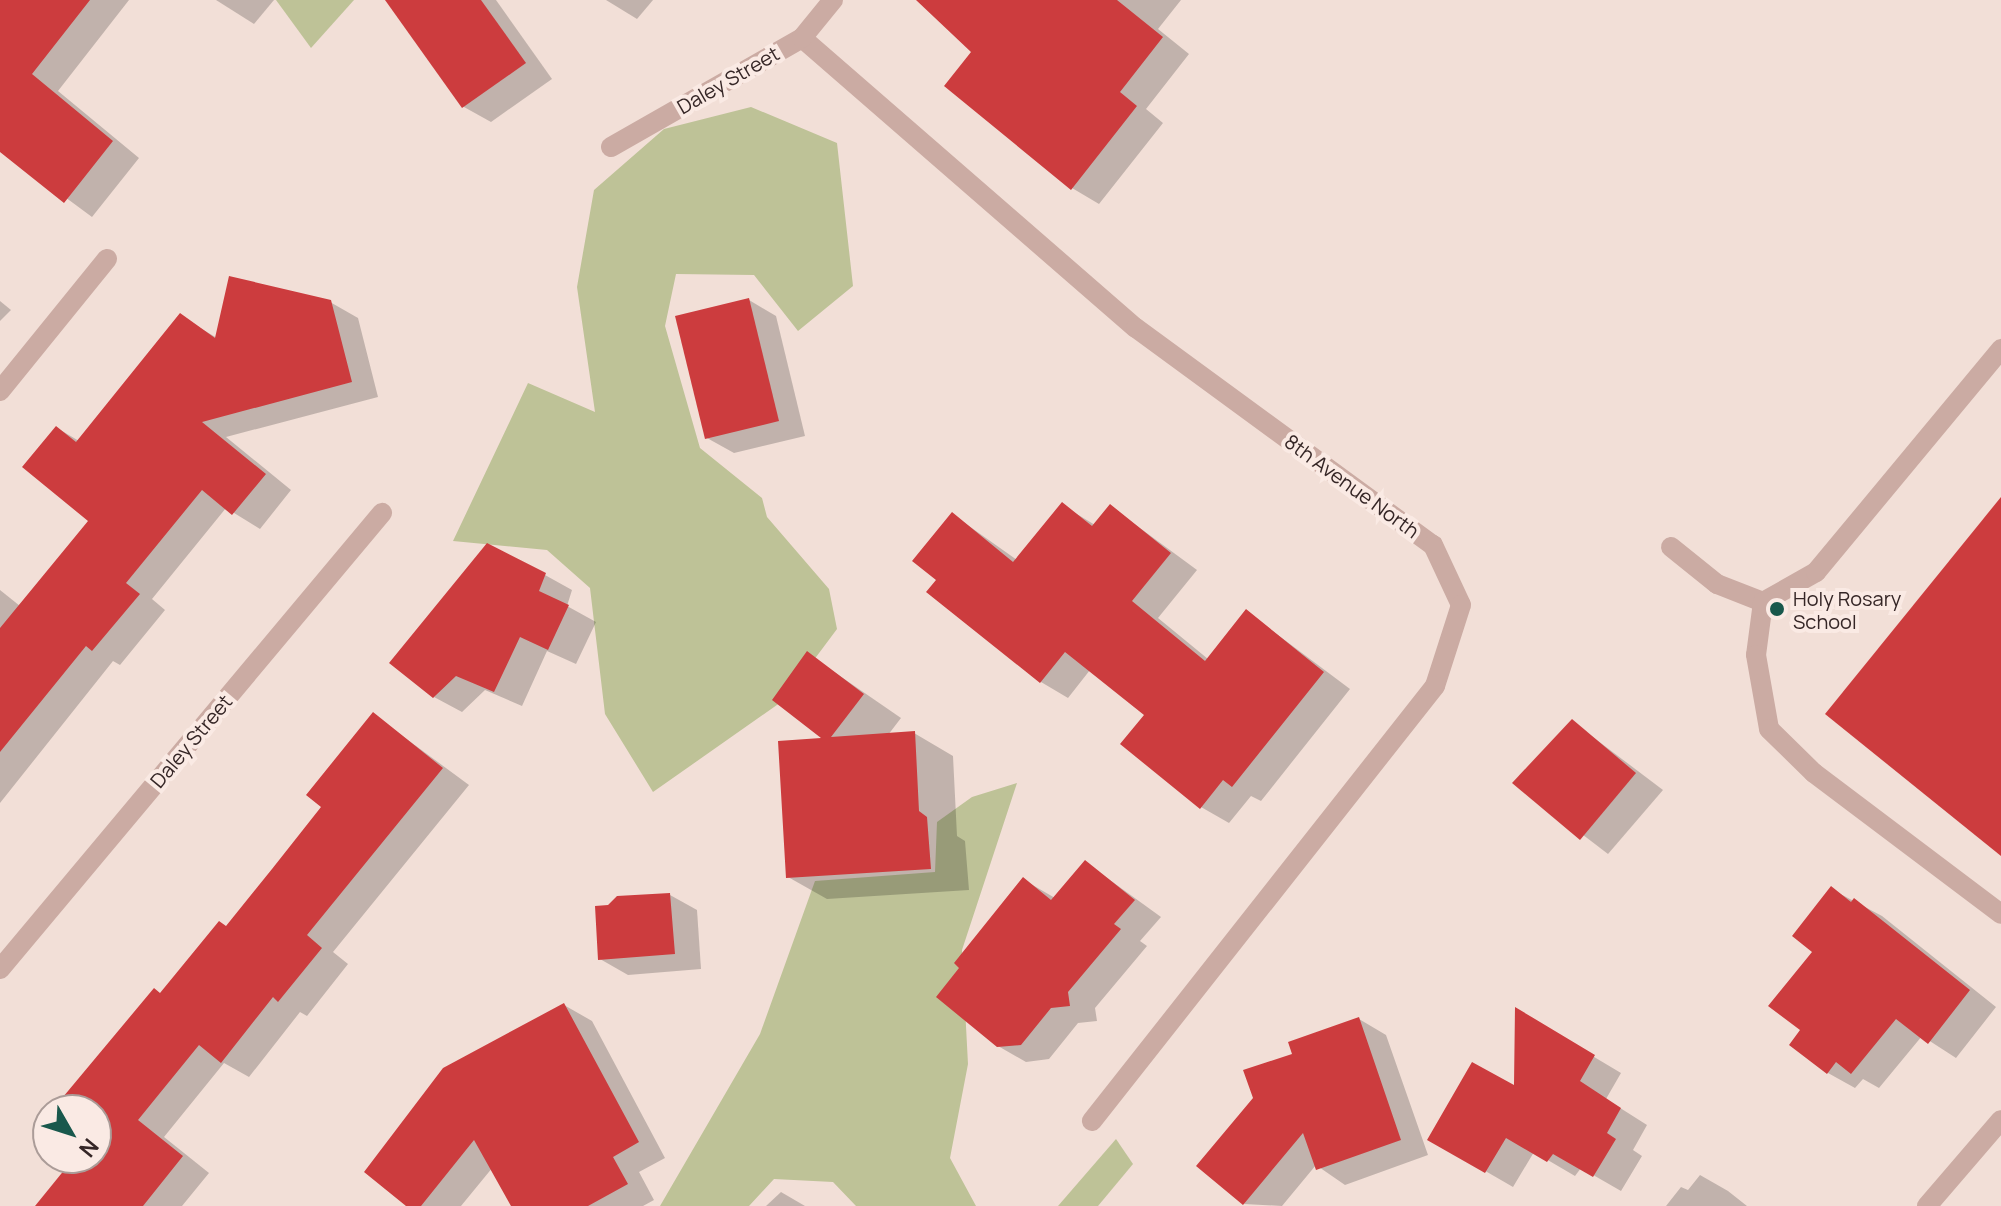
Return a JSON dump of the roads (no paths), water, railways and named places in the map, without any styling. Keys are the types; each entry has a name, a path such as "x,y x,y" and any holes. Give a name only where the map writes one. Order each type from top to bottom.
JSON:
{"street":[{"name":"Daley Street","path":"611,147 802,38 833,0"},
{"name":"8th Avenue North","path":"802,38 1136,328 1433,545 1461,605 1435,686 1092,1121"},
{"path":"0,391 107,259"},
{"path":"1763,602 1816,572 2001,349"},
{"name":"Daley Street","path":"0,969 382,513"},
{"path":"1671,547 1717,584 1763,602"},
{"path":"1763,602 1756,655 1769,729 1814,773 2001,914"},
{"path":"1927,1206 2001,1120"}],"place":[{"name":"Holy Rosary School","path":"1777,609"}]}
